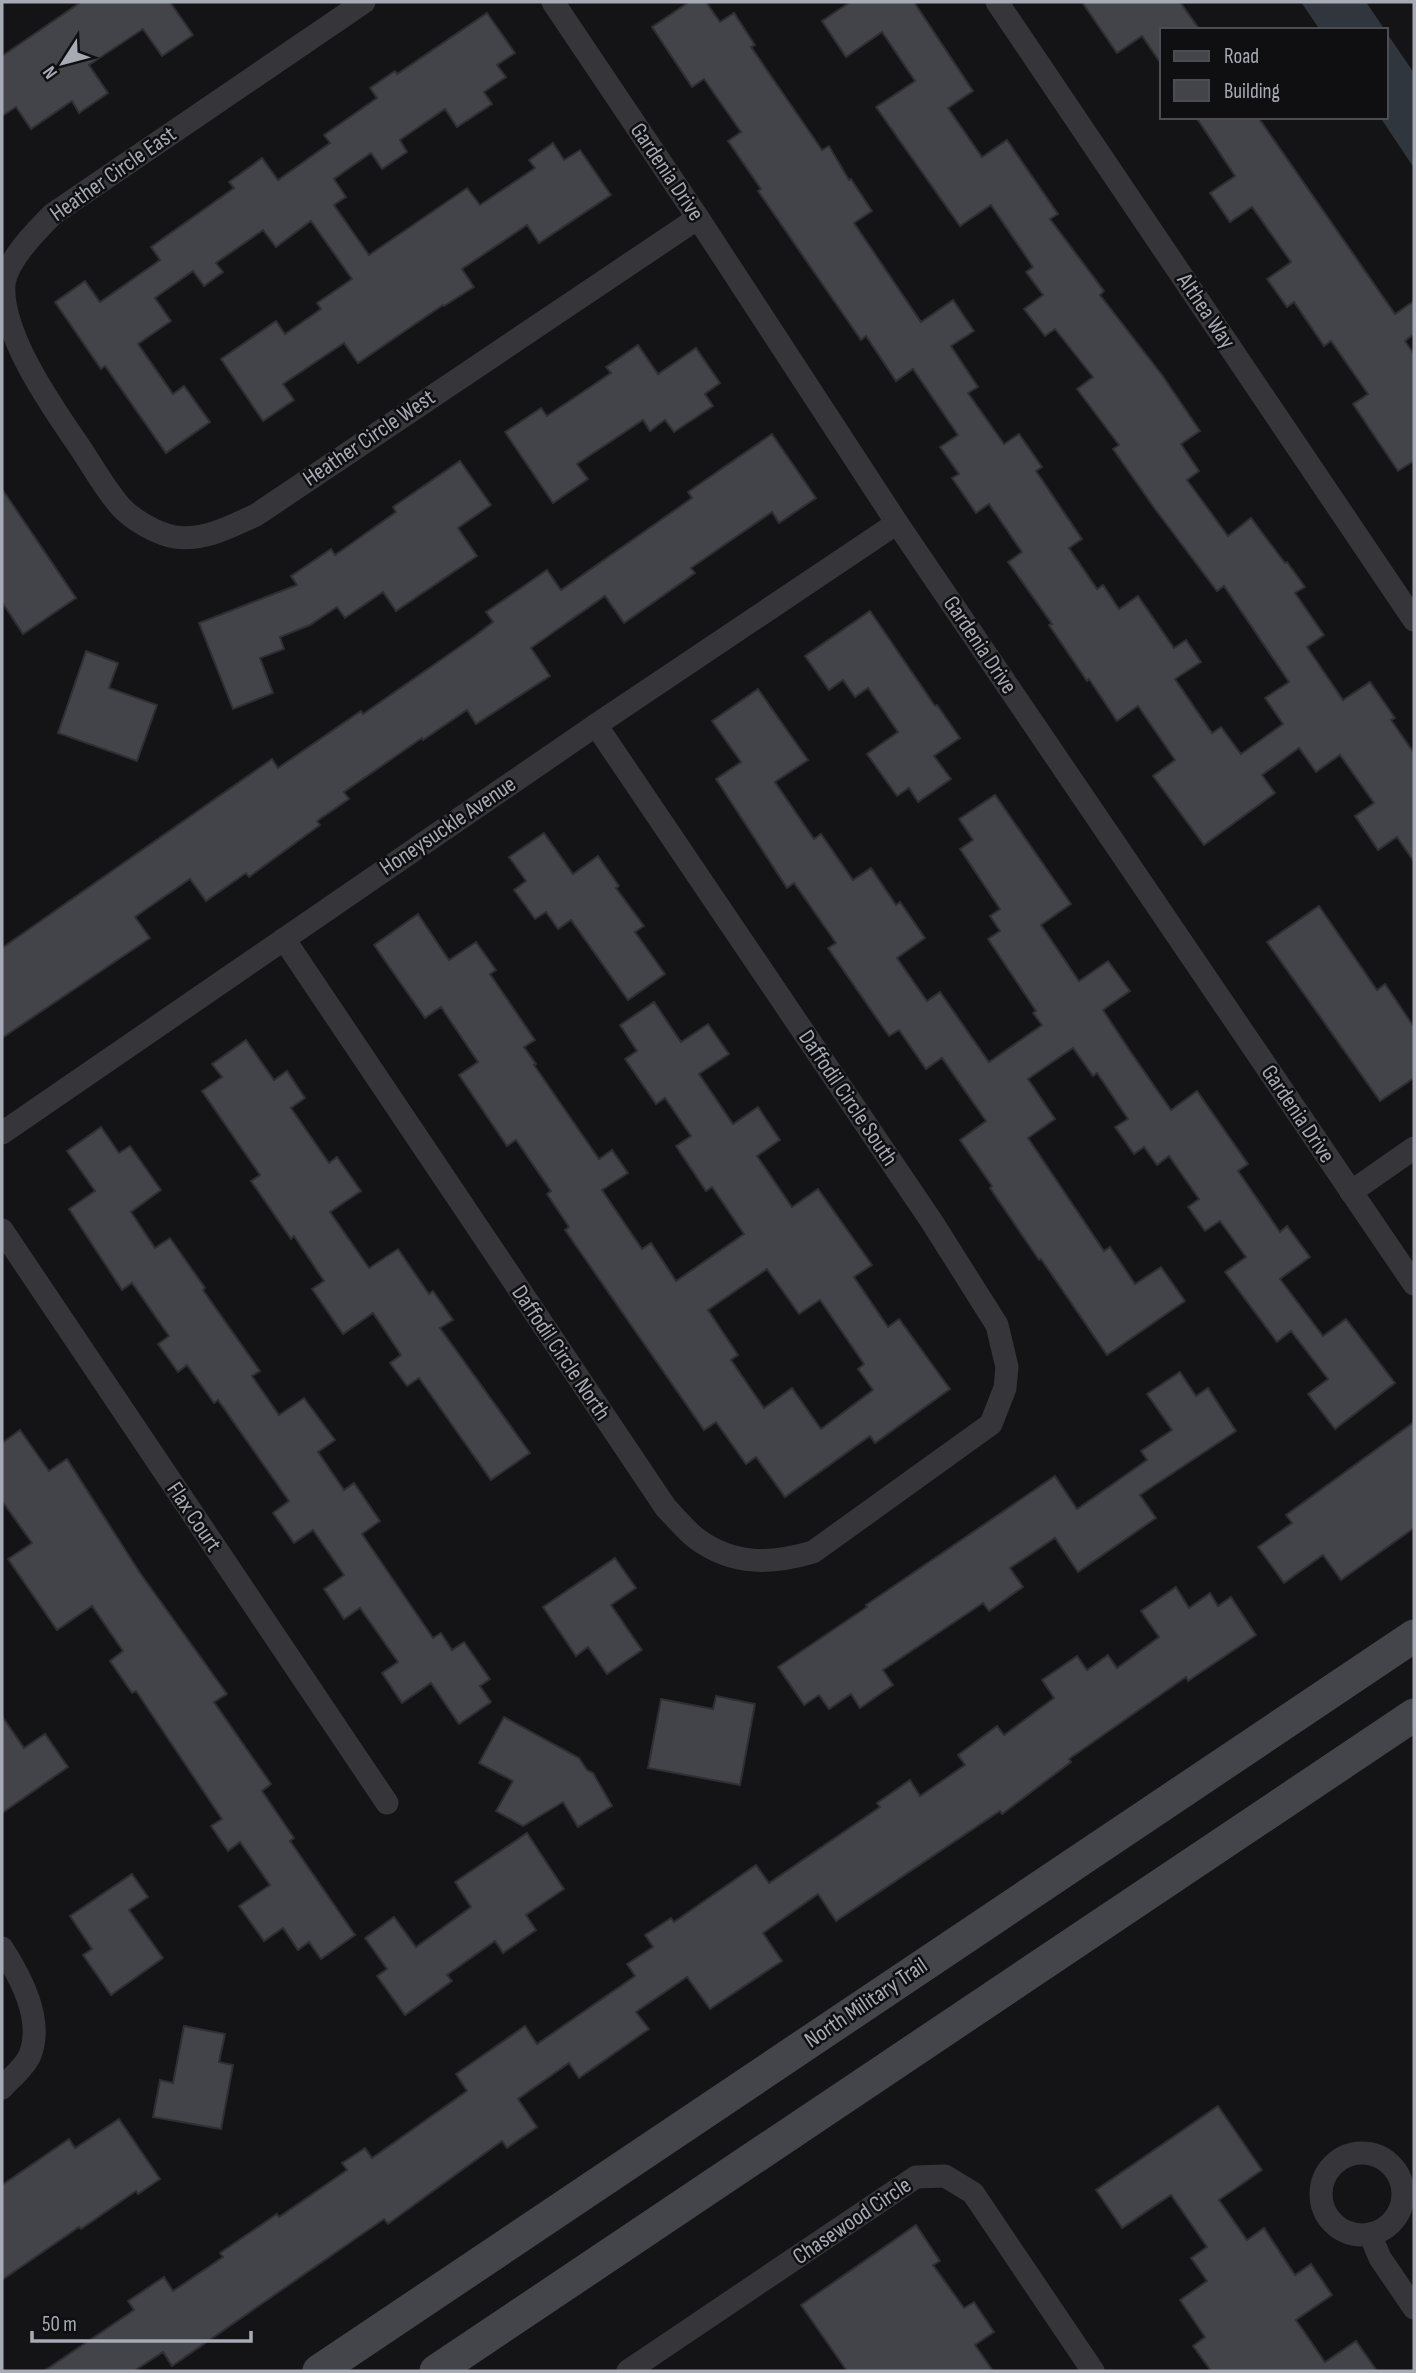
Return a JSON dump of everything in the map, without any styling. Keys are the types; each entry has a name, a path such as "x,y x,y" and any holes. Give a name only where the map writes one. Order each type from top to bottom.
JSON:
{"main road":[{"name":"North Military Trail","path":"318,2371 1414,1636"},
{"path":"436,2371 1414,1715"}],"street":[{"name":"Heather Circle East","path":"58,416 14,342 5,312 4,282 16,257 52,214 364,2"},
{"name":"Gardenia Drive","path":"553,2 897,523 1414,1284"},
{"name":"Althea Way","path":"997,2 1414,620"},
{"name":"Heather Circle West","path":"58,416 121,508 150,527 174,537 222,532 256,515 698,218"},
{"name":"Honeysuckle Avenue","path":"2,1133 596,725 897,523"},
{"name":"Daffodil Circle South","path":"596,725 924,1210 997,1325 1007,1367 1005,1388 991,1424 932,1469"},
{"name":"Daffodil Circle North","path":"284,939 666,1508 696,1538 723,1555 757,1561 785,1560 804,1555 813,1552 932,1469"},
{"path":"1351,1192 1414,1148"},
{"name":"Flax Court","path":"2,1230 387,1803"},
{"path":"2,1948 21,1978 29,2000 33,2031 29,2055 2,2088"},
{"name":"Chasewood Circle","path":"628,2371 916,2177 945,2176 973,2193 1093,2371"},
{"path":"1370,2234 1380,2258 1414,2308"}],"shaded area":[{"path":"1301,2 1366,2 1384,28 1319,28"},
{"path":"1388,35 1414,73 1414,168 1381,119 1388,119"}],"building":[{"path":"81,2 170,2 193,35 162,56 143,29 89,65 108,93 79,113 72,101 31,129 16,107 2,116 2,56"},
{"path":"689,2 706,2 720,22 734,13 755,45 751,47 822,150 829,146 872,211 854,223 921,322 953,300 974,331 951,346 978,387 968,393 1004,444 1019,434 1042,467 1036,471 1082,539 1069,548 1097,589 1103,585 1119,609 1138,596 1174,648 1186,640 1201,662 1175,679 1212,733 1221,727 1241,754 1283,724 1265,698 1289,682 1224,586 1217,591 1113,449 1119,445 1077,389 1093,377 1055,329 1045,336 1024,309 1043,295 1026,272 1033,267 991,205 960,226 876,107 915,81 882,32 846,57 822,21 850,2 914,2 973,91 948,108 982,157 1007,140 1058,214 1050,219 1104,291 1100,295 1162,375 1200,431 1181,444 1199,471 1187,480 1228,536 1251,518 1305,587 1295,593 1324,635 1307,647 1343,700 1370,682 1395,718 1391,720 1414,753 1414,862 1397,837 1378,850 1355,816 1374,803 1340,755 1316,772 1299,748 1262,775 1275,793 1204,845 1153,776 1175,760 1138,706 1117,721 1089,679 1087,681 1049,625 1052,624 1008,562 1022,552 989,504 976,513 952,478 959,474 940,447 958,435 913,369 896,381 866,336 861,340 758,191 761,189 728,141 741,132 704,79 692,87 652,27"},
{"path":"1082,2 1180,2 1199,28 1160,28 1160,62 1142,36 1117,53"},
{"path":"487,13 515,53 497,65 506,77 484,92 492,104 457,127 445,109 400,140 407,152 382,169 371,153 334,179 346,197 334,205 369,255 467,188 480,205 535,168 529,160 553,143 564,160 580,150 611,195 539,243 527,225 462,269 474,287 358,363 344,343 283,384 294,400 263,421 221,359 276,321 285,334 321,309 317,303 352,279 311,221 276,247 263,230 216,263 223,272 204,286 193,271 155,298 171,321 138,344 173,394 184,386 210,422 166,453 105,366 101,369 55,302 85,281 100,302 160,260 151,247 234,188 229,182 262,158 278,180 330,143 324,135 377,98 370,88 395,71 397,74"},
{"path":"1197,119 1259,119 1395,314 1414,301 1414,334 1405,341 1414,354 1414,461 1398,471 1353,404 1368,394 1331,341 1324,346 1294,302 1287,307 1267,279 1291,262 1252,207 1230,222 1210,193 1235,176"},
{"path":"638,345 658,374 696,348 720,383 705,394 713,406 674,432 665,420 650,431 643,420 577,464 588,479 553,503 505,432 541,408 547,416 611,373 606,367"},
{"path":"772,434 816,498 779,523 772,512 691,568 695,573 624,623 605,596 531,648 550,676 476,724 467,710 423,740 422,738 344,792 349,799 317,821 320,825 249,877 246,873 206,901 190,879 135,917 150,938 2,1038 2,948 272,759 278,768 361,711 363,714 493,622 486,612 547,570 561,590 692,498 688,492"},
{"path":"460,461 491,505 458,528 477,556 396,611 383,592 345,618 337,607 310,625 280,637 284,649 260,658 273,693 233,709 199,623 297,585 291,576 331,549 335,555 396,512 393,507"},
{"path":"2,489 76,598 23,634 2,602"},
{"path":"870,611 960,738 934,756 951,779 918,802 909,788 897,796 867,754 898,732 868,688 855,697 843,680 829,690 805,656"},
{"path":"86,651 118,663 109,688 157,705 137,761 58,733"},
{"path":"758,689 808,760 775,782 814,839 821,834 853,880 871,868 896,905 900,902 925,938 897,958 927,1001 940,992 989,1062 1042,1025 1033,1013 1036,1011 988,939 1000,931 990,916 1000,909 960,849 973,840 959,819 995,795 1071,904 1041,925 1079,981 1108,961 1130,991 1103,1010 1130,1051 1171,1110 1197,1091 1248,1164 1238,1171 1280,1232 1287,1226 1310,1257 1280,1279 1323,1336 1346,1319 1395,1383 1335,1429 1308,1394 1328,1379 1291,1331 1277,1342 1225,1272 1246,1257 1220,1221 1205,1231 1188,1207 1199,1199 1169,1156 1157,1165 1144,1147 1134,1154 1115,1127 1128,1119 1097,1073 1093,1076 1073,1048 1028,1079 1055,1119 1028,1138 1104,1251 1110,1247 1135,1284 1161,1267 1185,1301 1107,1355 1041,1259 1039,1260 960,1140 986,1121 942,1058 926,1069 899,1030 889,1036 828,948 836,943 794,883 787,888 716,779 741,762 712,721"},
{"path":"544,833 573,874 598,856 619,886 616,888 644,926 635,932 665,974 628,1000 571,920 558,929 546,912 535,919 514,890 526,881 509,857"},
{"path":"1319,906 1377,990 1385,984 1414,1027 1414,1078 1380,1101 1267,942"},
{"path":"418,914 449,960 476,942 496,970 490,974 535,1040 524,1047 536,1064 534,1065 599,1159 612,1150 628,1173 602,1190 642,1249 651,1243 676,1281 744,1234 712,1187 706,1191 676,1146 691,1136 665,1098 656,1104 625,1059 637,1051 620,1025 654,1002 681,1042 708,1024 729,1054 699,1074 733,1124 758,1107 780,1140 757,1156 792,1207 818,1189 872,1265 854,1277 888,1327 899,1319 950,1389 875,1443 870,1436 785,1497 756,1457 746,1464 716,1422 704,1430 565,1230 569,1227 547,1194 551,1191 516,1140 507,1146 459,1075 478,1062 441,1007 425,1018 374,945","holes":["767,1269 799,1314 820,1300 864,1364 858,1369 873,1390 821,1429 792,1388 764,1408 731,1360 738,1355 708,1310"]},
{"path":"246,1040 274,1080 287,1071 305,1098 291,1108 329,1163 337,1157 361,1191 330,1212 369,1268 398,1249 429,1294 433,1291 453,1320 440,1328 530,1453 491,1480 419,1378 407,1386 390,1363 401,1355 373,1313 343,1334 312,1289 324,1281 294,1236 291,1239 251,1181 260,1175 202,1091 222,1077 212,1064"},
{"path":"101,1127 119,1153 130,1146 161,1190 131,1212 155,1248 170,1238 260,1371 252,1376 279,1415 304,1398 335,1440 318,1452 344,1490 354,1483 380,1521 362,1534 433,1638 441,1633 452,1650 464,1642 490,1679 480,1686 491,1702 459,1724 431,1683 402,1703 382,1673 398,1662 360,1608 344,1619 324,1589 344,1575 313,1530 294,1543 273,1513 289,1501 218,1400 214,1403 187,1365 178,1372 158,1344 169,1336 132,1283 122,1290 69,1209 95,1191 67,1151"},
{"path":"1180,1372 1196,1396 1208,1388 1236,1431 1140,1495 1156,1518 1078,1572 1055,1538 1010,1568 1023,1587 989,1611 983,1603 883,1670 893,1685 860,1708 851,1694 829,1709 819,1695 804,1705 778,1667 1055,1476 1077,1509 1147,1460 1141,1451 1172,1430 1147,1394"},
{"path":"1414,1422 1414,1528 1341,1580 1323,1555 1284,1583 1258,1547 1292,1523 1286,1515"},
{"path":"20,1430 49,1471 67,1459 140,1573 227,1694 214,1702 271,1784 262,1791 294,1838 290,1841 355,1935 321,1959 309,1942 298,1950 283,1928 264,1941 239,1906 270,1885 240,1842 228,1851 211,1826 222,1819 136,1691 132,1693 110,1661 123,1651 92,1606 57,1630 8,1559 32,1543 2,1501 2,1443"},
{"path":"615,1558 636,1588 611,1605 642,1650 607,1674 588,1647 576,1656 543,1607"},
{"path":"1176,1587 1189,1608 1210,1593 1218,1606 1231,1597 1256,1635 1188,1681 1186,1677 1069,1759 1071,1762 1002,1814 1000,1811 836,1921 818,1894 763,1933 782,1961 710,2009 687,1977 636,2012 649,2029 579,2078 569,2063 518,2099 537,2127 507,2148 502,2141 388,2224 384,2219 172,2366 163,2352 134,2371 44,2371 134,2310 128,2301 164,2277 173,2291 223,2257 220,2253 277,2214 279,2217 347,2170 342,2163 365,2148 372,2158 467,2091 456,2074 525,2026 537,2044 635,1976 627,1964 653,1947 645,1935 671,1918 674,1922 756,1865 769,1883 880,1807 877,1803 910,1780 920,1796 965,1765 958,1755 997,1726 1004,1735 1054,1698 1042,1680 1077,1656 1087,1670 1108,1655 1117,1668 1159,1637 1141,1611"},
{"path":"716,1696 755,1704 740,1785 648,1768 661,1699 713,1709"},
{"path":"2,1716 24,1748 45,1734 68,1767 2,1813"},
{"path":"504,1717 579,1758 587,1770 593,1773 612,1806 578,1827 563,1802 523,1826 496,1811 513,1781 479,1763"},
{"path":"527,1833 564,1889 526,1915 536,1930 503,1953 495,1941 447,1975 452,1981 405,2015 377,1976 387,1969 365,1938 394,1917 416,1947 471,1907 455,1882"},
{"path":"132,1874 148,1897 129,1910 163,1958 111,1995 83,1955 92,1949 70,1916"},
{"path":"184,2026 225,2034 219,2062 233,2065 221,2129 153,2117 160,2080 173,2083"},
{"path":"1218,2106 1262,2170 1219,2200 1247,2240 1264,2228 1295,2275 1311,2264 1332,2295 1296,2320 1325,2362 1356,2341 1377,2371 1211,2371 1193,2346 1205,2337 1180,2300 1207,2281 1191,2258 1207,2247 1171,2195 1122,2228 1096,2190"},
{"path":"119,2119 160,2179 138,2194 136,2191 81,2229 79,2227 2,2280 2,2185 69,2139 75,2148"},
{"path":"916,2225 940,2261 933,2265 964,2308 974,2302 994,2332 975,2345 993,2371 847,2371 801,2305"}]}
